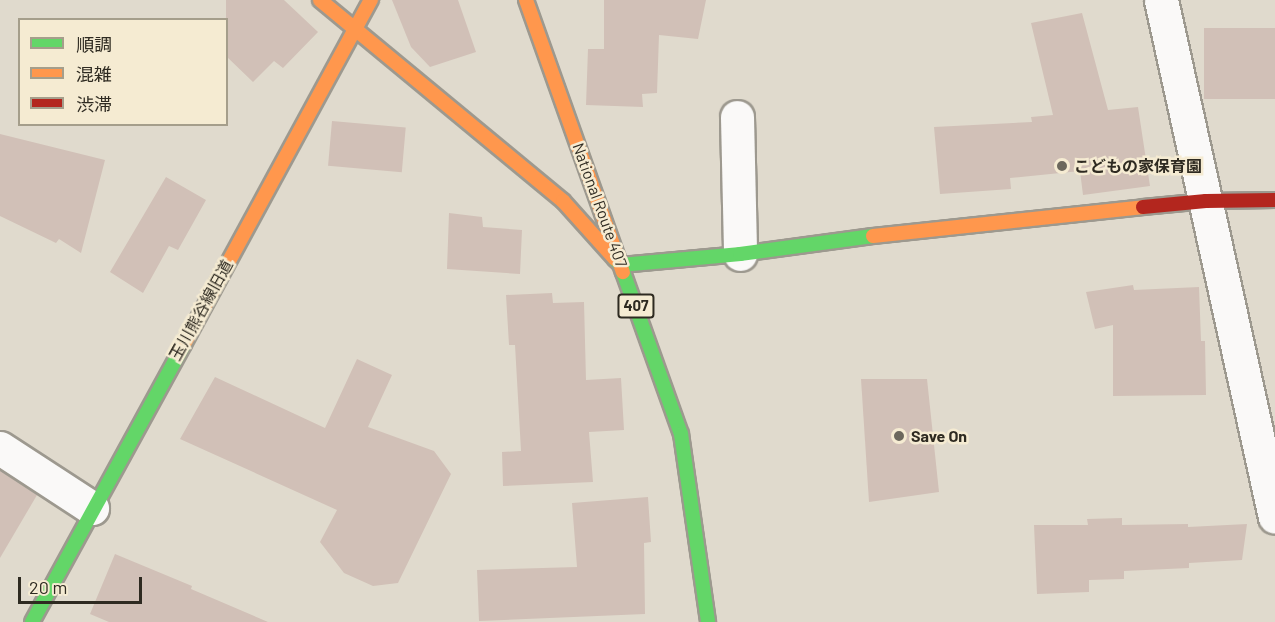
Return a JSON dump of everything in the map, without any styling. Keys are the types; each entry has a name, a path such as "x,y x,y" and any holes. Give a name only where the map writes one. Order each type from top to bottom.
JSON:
{"main road":[{"path":"320,0 563,201 621,265 740,254 910,231 1206,201 1275,200"},
{"name":"玉川熊谷線旧道","path":"32,622 92,508 371,0"},
{"name":"National Route 407","path":"526,0 681,434 708,622"}],"street":[{"path":"1161,0 1275,517"},
{"path":"737,117 740,254"},
{"path":"0,448 92,508"}],"building":[{"path":"226,0 284,0 318,32 283,68 274,61 253,82 228,58 228,18 226,18"},
{"path":"392,0 458,0 476,52 430,67 411,47"},
{"path":"604,0 706,0 698,39 659,35 657,93 642,94 643,107 586,105 588,49 604,49"},
{"path":"1082,13 1108,110 1138,107 1150,186 1083,195 1080,171 1010,178 1011,189 940,194 934,127 1032,122 1031,117 1053,115 1031,23"},
{"path":"1204,28 1275,28 1275,99 1204,99"},
{"path":"332,121 406,127 402,172 328,166"},
{"path":"0,134 105,160 81,253 59,239 56,243 0,216"},
{"path":"166,177 206,200 178,250 169,246 143,293 110,272"},
{"path":"449,213 482,217 483,227 522,230 520,274 447,269"},
{"path":"1133,285 1134,290 1199,287 1201,341 1205,341 1206,395 1113,396 1113,325 1095,329 1086,292"},
{"path":"552,293 553,303 584,302 586,380 621,378 624,430 589,432 593,482 503,486 502,452 521,451 515,345 509,345 506,295"},
{"path":"357,359 392,375 368,427 434,451 451,474 398,583 373,586 344,573 320,542 337,510 180,439 215,377 325,428"},
{"name":"Save On","path":"861,379 927,379 939,492 869,502"},
{"path":"0,470 37,495 0,558"},
{"path":"648,497 651,542 644,543 645,614 479,621 477,570 577,567 572,503"},
{"path":"1122,518 1122,525 1188,524 1188,527 1247,524 1242,560 1189,563 1189,568 1124,571 1124,579 1089,580 1089,592 1037,594 1034,525 1088,525 1087,519"},
{"path":"115,554 192,586 191,589 268,622 109,622 90,614"}],"traffic: fast":[{"path":"615,259 621,265 740,254 873,236"},
{"path":"623,272 681,434 708,622"},
{"path":"32,622 184,344"}],"traffic: slow":[{"path":"320,0 563,201 615,259"},
{"path":"184,344 371,0"},
{"path":"526,0 623,272"},
{"path":"873,236 1143,207"}],"traffic: jam":[{"path":"1143,207 1206,201 1275,200"}],"place":[{"name":"こどもの家保育園","path":"1062,166"},
{"name":"Save On","path":"899,436"}]}
